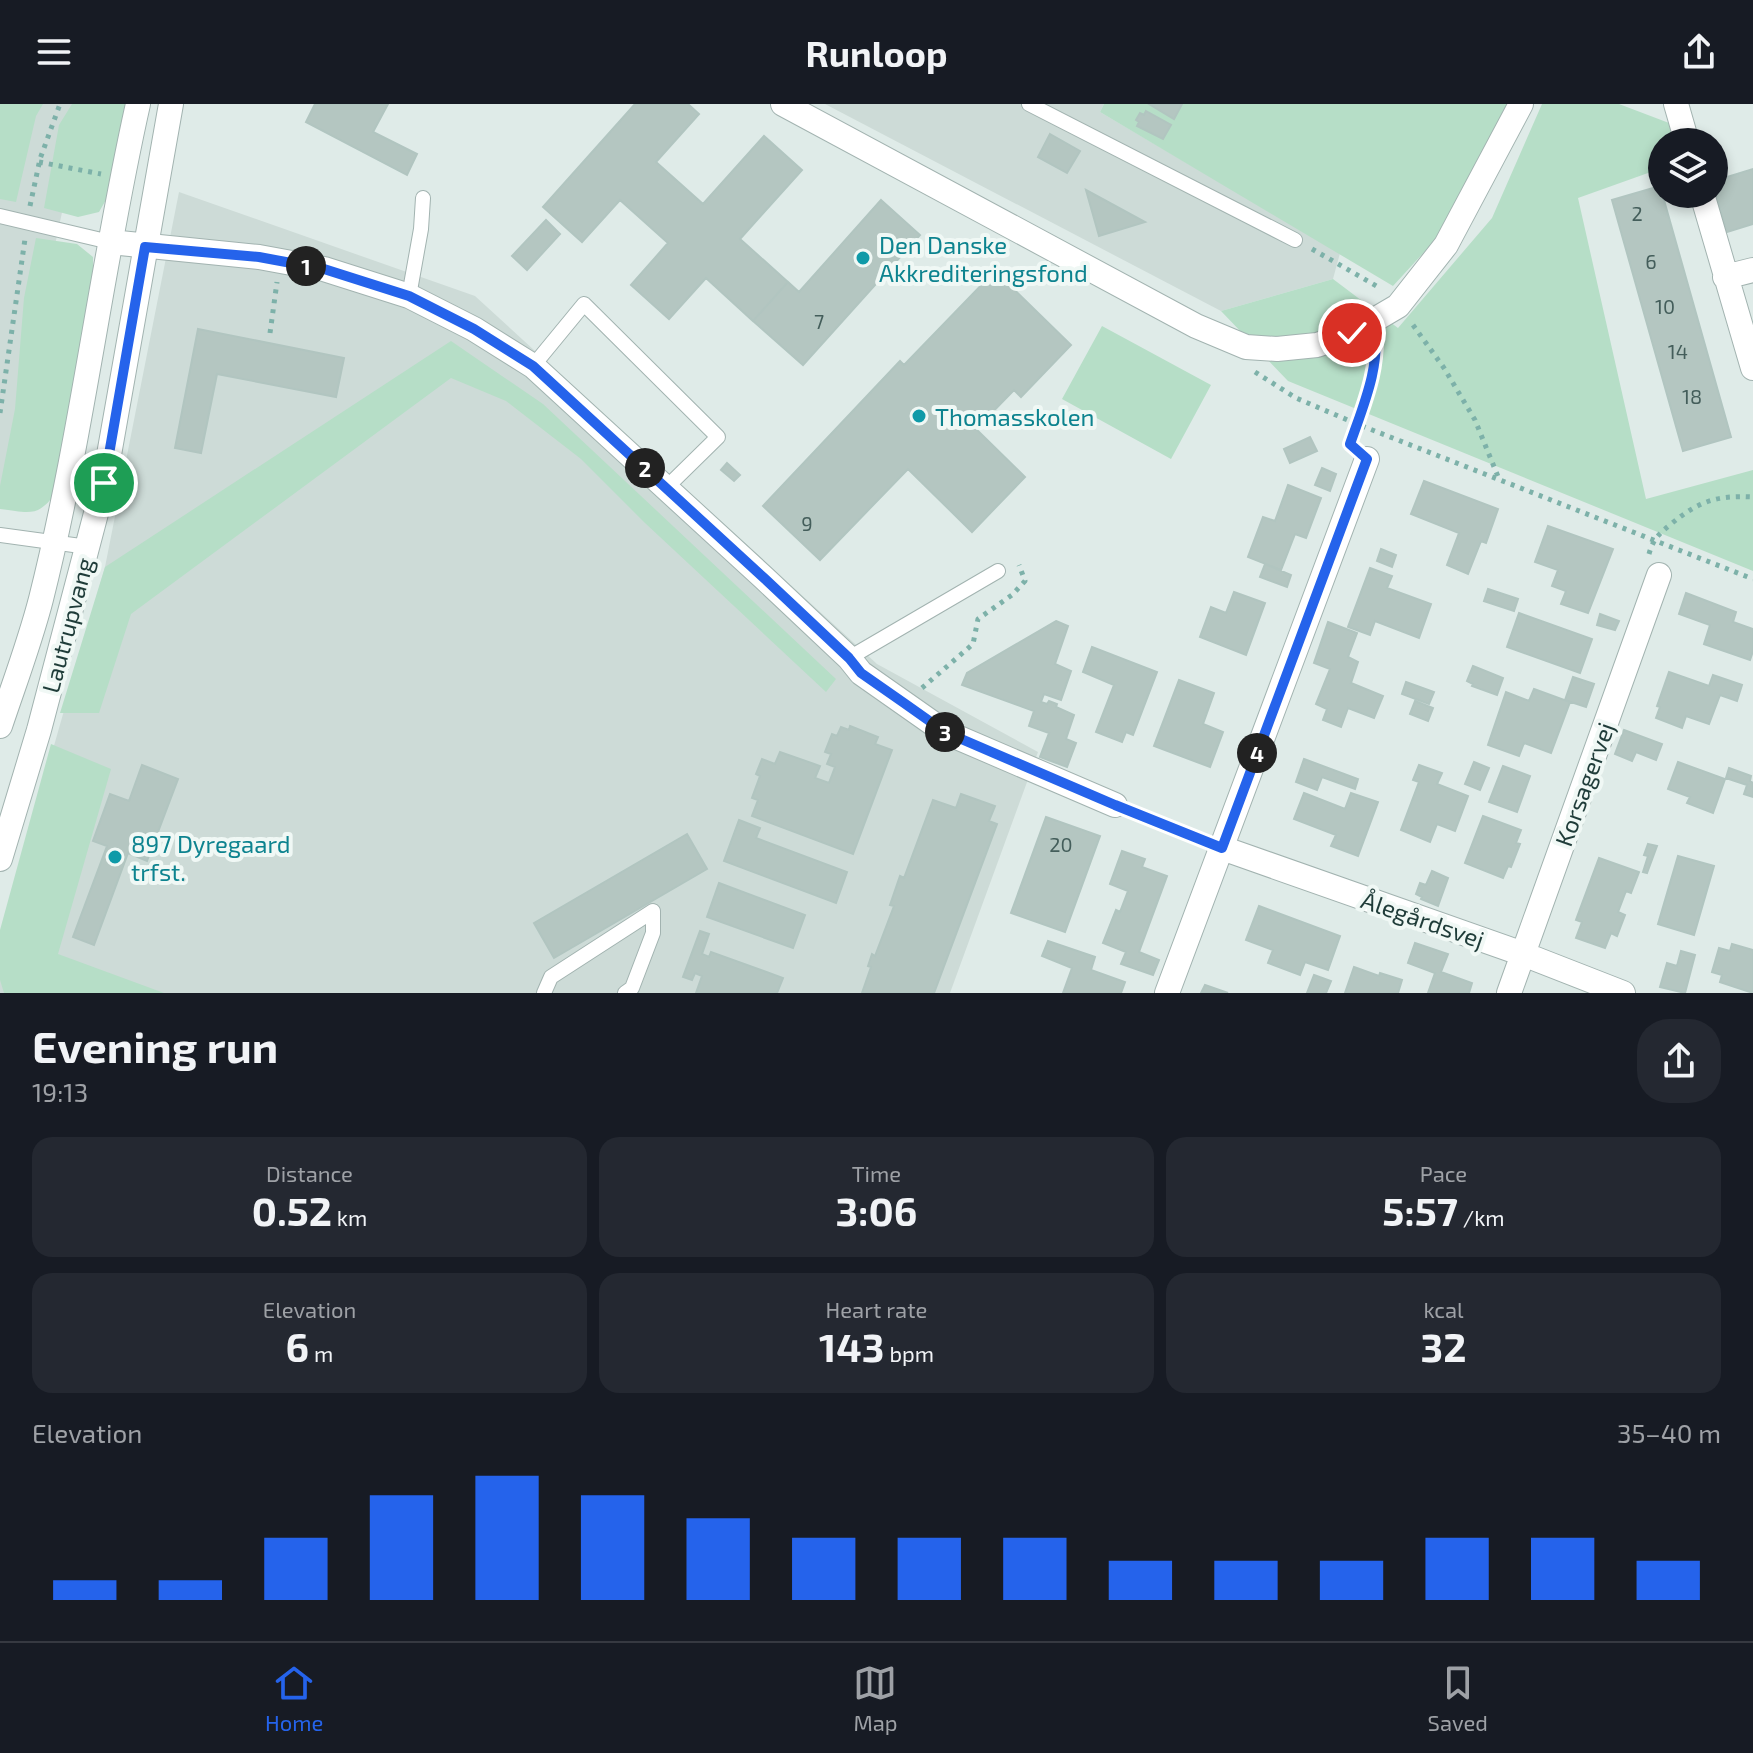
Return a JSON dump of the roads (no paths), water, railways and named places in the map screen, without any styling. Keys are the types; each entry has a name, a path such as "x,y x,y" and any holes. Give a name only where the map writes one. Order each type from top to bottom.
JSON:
{"street":[{"name":"Lautrupvang","path":"0,726 40,602 54,542 138,104"},
{"name":"Lautrupvang","path":"0,859 39,730 104,483 171,104"},
{"path":"783,104 1196,326 1246,347 1277,349 1317,345 1352,333 1398,306 1446,245 1521,104"},
{"path":"1676,104 1683,128"},
{"path":"1706,208 1725,277 1748,340 1753,368"},
{"path":"110,242 281,261 324,269 409,296 474,329 533,366 849,658 861,673 945,732 1115,805"},
{"path":"1725,277 1753,270"},
{"path":"1167,993 1367,459"},
{"name":"Korsagervej","path":"1509,993 1659,575"},
{"name":"Ålegårdsvej","path":"1222,848 1523,954 1623,993"}],"lane":[{"path":"1029,104 1295,240"},
{"path":"409,296 421,229 423,198"},
{"path":"0,216 110,242"},
{"path":"533,366 584,304 718,437 666,488"},
{"path":"0,535 88,547"},
{"path":"849,658 998,571"},
{"path":"544,993 551,977 653,911 653,933 632,988 625,993"}],"place":[{"name":"Den Danske Akkrediteringsfond","path":"863,258"},
{"name":"Thomasskolen","path":"919,416"},
{"name":"897 Dyregaard trfst.","path":"115,857"}]}
